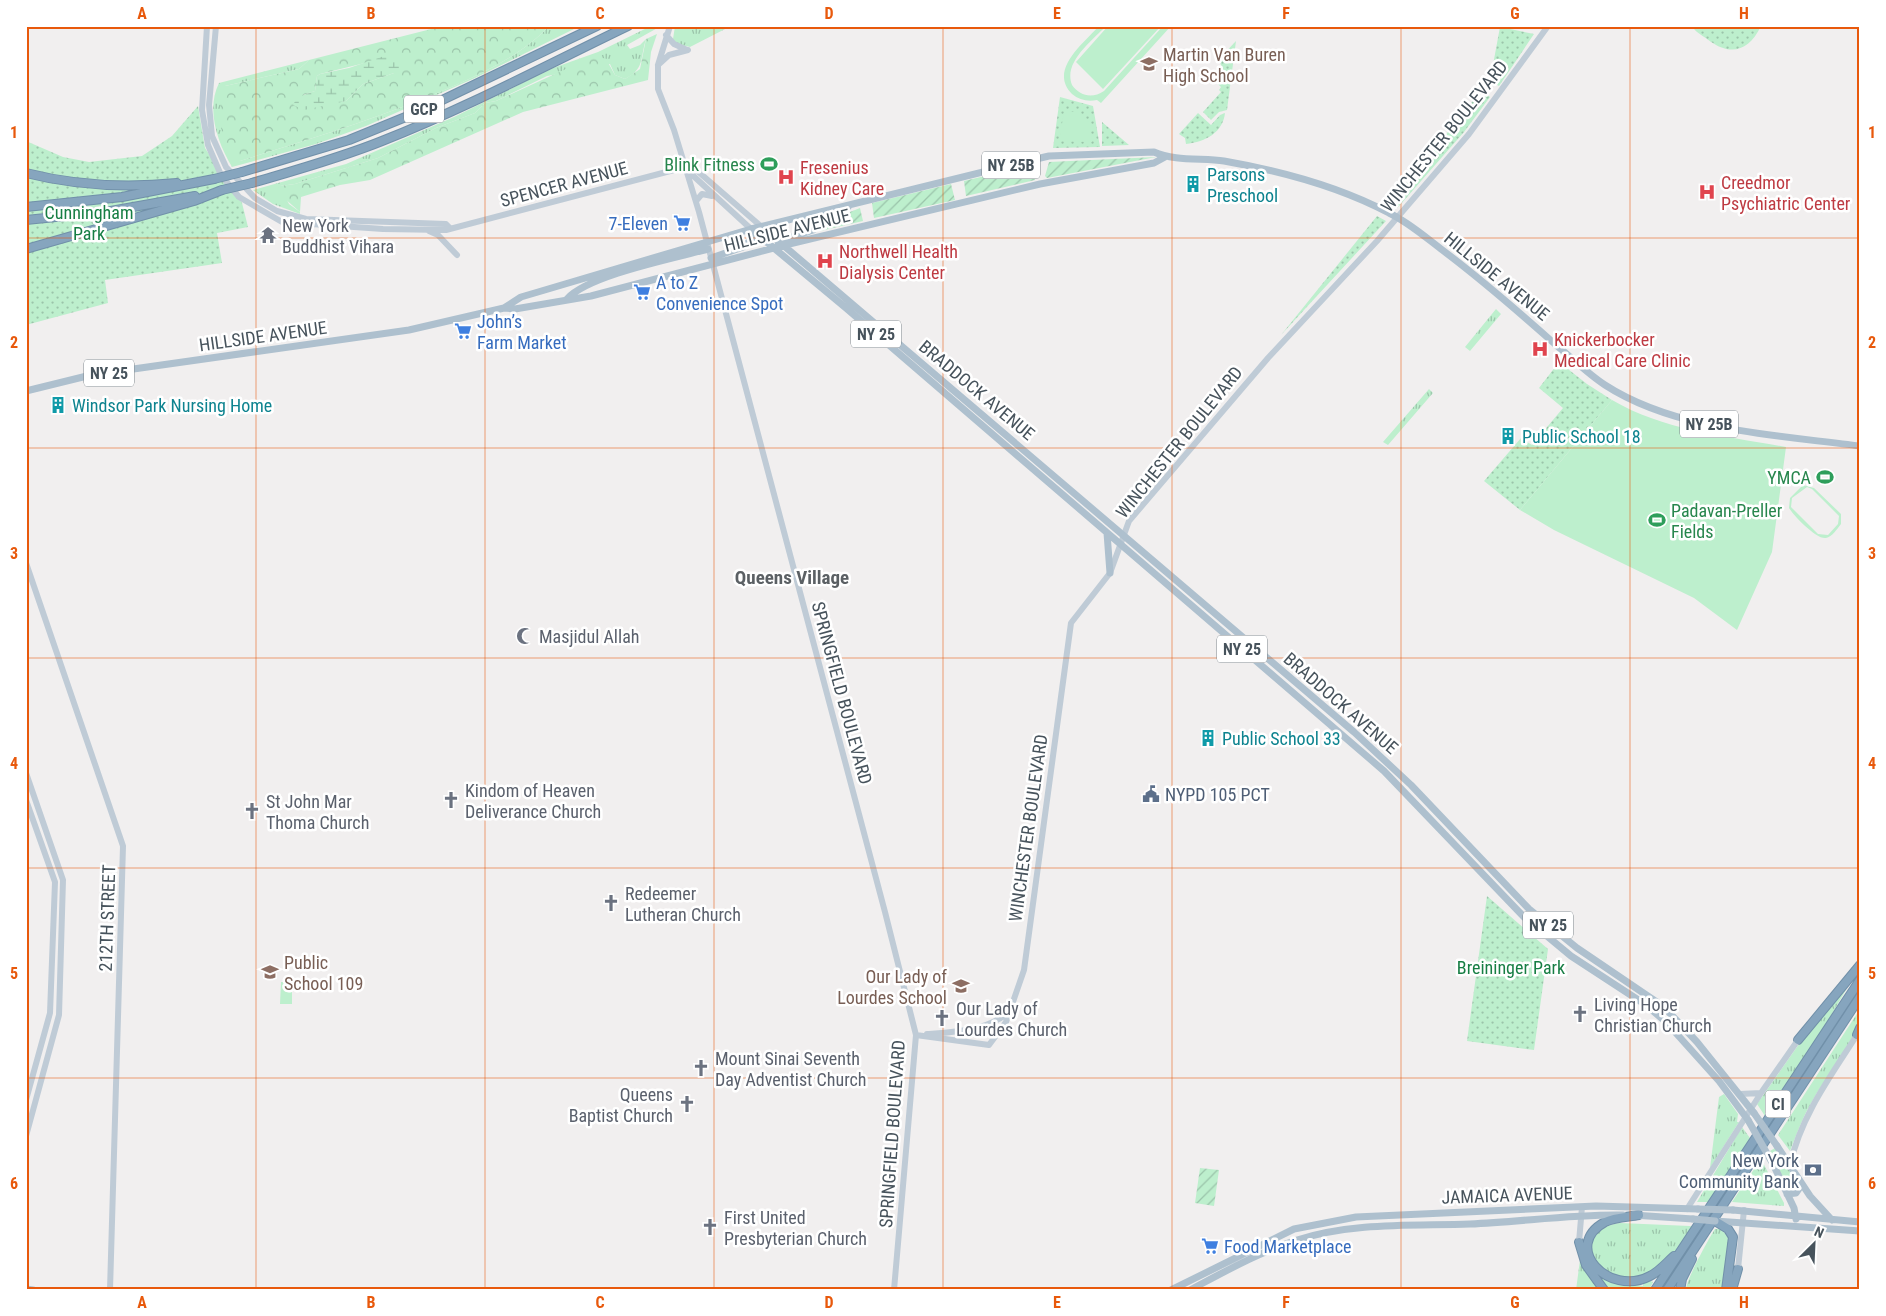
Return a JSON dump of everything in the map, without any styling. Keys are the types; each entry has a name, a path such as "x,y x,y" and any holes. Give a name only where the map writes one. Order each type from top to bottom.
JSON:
{"highway":[{"name":"GCP","path":"26,207 112,198 214,179 349,140 413,114 597,26"},
{"name":"GCP","path":"26,220 124,209 222,190 340,156 382,141 452,110 628,26"},
{"path":"26,173 65,182 111,186 143,186 214,179"},
{"path":"27,249 194,201 222,190"},
{"path":"1798,1040 1860,965"},
{"name":"CI","path":"1655,1290 1860,980"},
{"name":"CI","path":"1667,1290 1860,997"},
{"path":"1639,1215 1610,1220 1593,1233 1589,1244 1590,1257 1593,1265 1603,1275 1626,1282 1646,1278 1662,1268 1686,1244"},
{"path":"1715,1221 1723,1223 1730,1231 1733,1240 1726,1290"},
{"path":"1680,1290 1682,1279 1702,1239"},
{"path":"1580,1242 1586,1265 1604,1290"},
{"path":"1732,1290 1738,1269"}],"main road":[{"name":"SPENCER AVENUE","path":"207,26 202,110 208,146 221,175 239,197 282,222 446,230 686,168"},
{"name":"SPENCER AVENUE","path":"216,26 209,112 215,144 226,167 248,192 270,208 289,216 320,220 446,224 450,228"},
{"name":"SPRINGFIELD BOULEVARD","path":"670,26 658,65 658,89 696,201 916,1035 894,1290"},
{"name":"WINCHESTER BOULEVARD","path":"916,1035 989,1045 1004,1027 1022,980 1026,961 1071,623 1110,573 1129,521 1261,366 1398,218 1473,129 1548,26"},
{"path":"658,65 669,55 688,50 674,44 666,35"},
{"name":"HILLSIDE AVENUE","path":"26,391 91,375 409,330 504,308 521,298 708,246 763,228 1049,156 1154,152 1165,157 1205,158 1289,175 1331,187 1398,218 1478,277 1598,380 1626,397 1658,412 1678,418 1860,446"},
{"name":"HILLSIDE AVENUE","path":"782,243 1040,184 1154,163 1165,157"},
{"name":"BRADDOCK AVENUE","path":"686,168 774,249 846,308 1384,771 1524,917 1571,956 1646,1005 1666,1022 1719,1081 1747,1118 1773,1164 1787,1194 1795,1215 1797,1227"},
{"name":"BRADDOCK AVENUE","path":"686,168 694,168 1368,745 1412,785 1529,909 1577,948 1664,1008 1697,1042 1740,1094 1778,1146 1814,1202 1832,1220"},
{"path":"696,201 704,194 718,199"},
{"path":"774,249 782,243 813,230 853,204"},
{"path":"428,230 438,235 457,255"},
{"path":"712,261 743,247 755,232"},
{"path":"567,299 574,292 602,280 708,246"},
{"name":"HILLSIDE AVENUE","path":"504,308 514,309 592,296 712,261 774,249"},
{"path":"988,432 994,424"},
{"path":"1107,533 1110,573"},
{"name":"212TH STREET","path":"26,563 123,846 110,1290"},
{"path":"26,773 63,880 59,1014 26,1136"},
{"path":"26,800 55,882 50,1013 26,1101 35,1105"},
{"path":"53,923 62,923"},
{"path":"52,968 60,968"},
{"path":"916,1035 982,1027 998,1021 1008,1014"},
{"path":"1790,1165 1797,1140 1812,1107 1858,1032"},
{"path":"1687,1209 1747,1118 1761,1093 1798,1040"},
{"path":"38,1057 48,1058"},
{"path":"1740,1094 1761,1093"},
{"path":"1787,1194 1796,1193 1802,1184"},
{"path":"1580,1242 1582,1207"},
{"name":"JAMAICA AVENUE","path":"1171,1290 1283,1233 1311,1224 1400,1214 1465,1214 1582,1207 1698,1209 1744,1210 1856,1222"},
{"path":"1738,1269 1744,1210"},
{"name":"JAMAICA AVENUE","path":"1190,1290 1247,1261 1296,1240 1357,1227 1417,1223 1470,1224 1582,1216 1639,1215 1715,1221"},
{"path":"1823,1228 1832,1220"},
{"path":"1723,1223 1856,1231 1856,1222"},
{"path":"26,1289 33,1290"}],"green space":[{"path":"443,26 549,26 517,53 456,85 376,117 240,161 227,146 223,137 220,106 225,86 299,69 309,60","holes":["373,61 394,73 363,84 346,101 325,104 303,95 315,91 317,76 320,74"]},
{"path":"549,26 580,26 475,78 366,126 316,144 232,167 218,136 213,114 213,104 219,83 309,60 299,69 225,86 240,161 376,117 456,85 517,53"},
{"path":"651,26 661,26 627,45 630,49 640,45 646,39 639,67 625,79 615,75 610,64 547,76 496,101 485,103 475,113 436,128 378,158 295,184 280,186 289,204 300,214 273,204 253,190 346,164 454,117 553,68 598,52"},
{"path":"675,26 731,26 690,47 677,44 673,39"},
{"path":"1099,26 1106,26 1080,52 1075,60 1070,76 1075,89 1082,94 1091,96 1104,91 1163,26 1171,26 1101,103 1097,100 1084,100 1072,94 1066,85 1064,76 1066,66 1071,57"},
{"path":"1108,26 1161,26 1103,89 1076,62"},
{"path":"1692,26 1761,26 1750,42 1737,49 1730,49 1715,44 1697,32"},
{"path":"1500,27 1534,34 1499,86 1490,81"},
{"path":"657,34 651,52 648,80 523,112 370,180 340,185 301,197 300,212 276,191 280,186 295,184 378,158 436,128 475,113 485,103 496,101 590,58 597,56 606,59 615,75 625,79 640,69 646,39"},
{"path":"1236,41 1227,110 1219,112 1211,120 1203,112 1221,92 1219,90 1221,87 1213,79 1223,71 1219,59"},
{"path":"387,55 395,56 403,66 394,73 363,84 346,101 304,110 293,105 299,97 315,91 317,76 320,74 349,68"},
{"path":"1483,91 1490,97 1464,132 1400,205 1397,208 1392,205 1391,203 1480,92"},
{"path":"1060,97 1093,106 1100,147 1053,148"},
{"name":"Cunningham Park","path":"198,106 205,148 242,203 248,227 217,233 222,263 105,280 108,303 26,325 26,141 63,157 89,162 142,156 172,136"},
{"path":"1064,112 1079,112 1090,124 1092,142 1059,141"},
{"path":"1198,113 1211,125 1220,115 1225,113 1221,126 1212,135 1200,141 1186,144 1185,138 1179,134"},
{"path":"1102,122 1129,145 1102,146"},
{"path":"1156,157 1047,178 1045,176 1049,162"},
{"path":"1035,164 1035,180 966,196 964,181"},
{"path":"951,184 955,200 874,218 872,203"},
{"path":"860,208 863,221 820,231 845,214"},
{"path":"1377,216 1386,221 1281,335"},
{"path":"1496,309 1501,314 1470,351 1465,347"},
{"path":"1559,362 1587,384 1612,400 1520,510 1484,481 1521,438 1532,445 1563,408 1539,388"},
{"path":"1429,389 1433,393 1388,445 1383,442"},
{"name":"Padavan-Preller Fields","path":"1612,400 1653,419 1675,426 1786,447 1772,552 1737,630 1694,598 1554,530 1520,510"},
{"path":"1803,485 1814,488 1841,514 1841,524 1834,533 1826,538 1822,538 1806,527 1792,512 1789,508 1790,498","holes":["1807,487 1812,489 1839,516 1838,524 1828,535 1818,534 1791,507 1792,498"]},
{"name":"Breininger Park","path":"1487,896 1548,949 1534,1050 1467,1041"},
{"path":"1853,978 1823,1029 1765,1116 1757,1104 1813,1024"},
{"path":"281,982 292,982 292,1004 280,1004"},
{"path":"1860,1009 1855,1033 1843,1055 1810,1104 1790,1151 1778,1135"},
{"path":"1724,1094 1738,1114 1737,1122 1739,1122 1710,1168 1719,1097"},
{"path":"1742,1127 1750,1138 1709,1202 1697,1202"},
{"path":"1775,1148 1798,1183 1799,1188 1792,1192 1788,1189 1770,1151"},
{"path":"1761,1159 1784,1203 1784,1206 1732,1202"},
{"path":"1200,1168 1219,1170 1214,1206 1195,1203"},
{"path":"1620,1223 1693,1227 1665,1264 1653,1273 1635,1279 1619,1278 1605,1272 1596,1261 1592,1250 1594,1238 1603,1229"},
{"path":"1715,1229 1720,1229 1727,1235 1728,1233 1730,1242 1724,1290 1686,1290 1693,1270"},
{"path":"1580,1260 1600,1290 1576,1290"},
{"path":"1593,1270 1617,1282 1643,1286 1643,1283 1648,1280 1653,1282 1649,1290 1607,1290"}],"place":[{"name":"Martin Van Buren High School","path":"1149,64"},
{"name":"Blink Fitness","path":"769,164"},
{"name":"Fresenius Kidney Care","path":"786,177"},
{"name":"Parsons Preschool","path":"1193,184"},
{"name":"Creedmor Psychiatric Center","path":"1707,192"},
{"name":"7-Eleven","path":"682,223"},
{"name":"New York Buddhist Vihara","path":"268,235"},
{"name":"Northwell Health Dialysis Center","path":"825,261"},
{"name":"A to Z Convenience Spot","path":"642,292"},
{"name":"John’s Farm Market","path":"463,331"},
{"name":"Knickerbocker Medical Care Clinic","path":"1540,349"},
{"name":"Windsor Park Nursing Home","path":"58,405"},
{"name":"Public School 18","path":"1508,436"},
{"name":"YMCA","path":"1825,477"},
{"name":"Padavan-Preller Fields","path":"1657,520"},
{"name":"Masjidul Allah","path":"525,636"},
{"name":"Public School 33","path":"1208,738"},
{"name":"NYPD 105 PCT","path":"1151,794"},
{"name":"Kindom of Heaven Deliverance Church","path":"451,800"},
{"name":"St John Mar Thoma Church","path":"252,811"},
{"name":"Redeemer Lutheran Church","path":"611,903"},
{"name":"Public School 109","path":"270,972"},
{"name":"Our Lady of Lourdes School","path":"961,986"},
{"name":"Living Hope Christian Church","path":"1580,1014"},
{"name":"Our Lady of Lourdes Church","path":"942,1018"},
{"name":"Mount Sinai Seventh Day Adventist Church","path":"701,1068"},
{"name":"Queens Baptist Church","path":"687,1104"},
{"name":"New York Community Bank","path":"1813,1170"},
{"name":"First United Presbyterian Church","path":"710,1227"},
{"name":"Food Marketplace","path":"1210,1246"}],"district":[{"name":"Queens Village","path":"792,577"}]}
